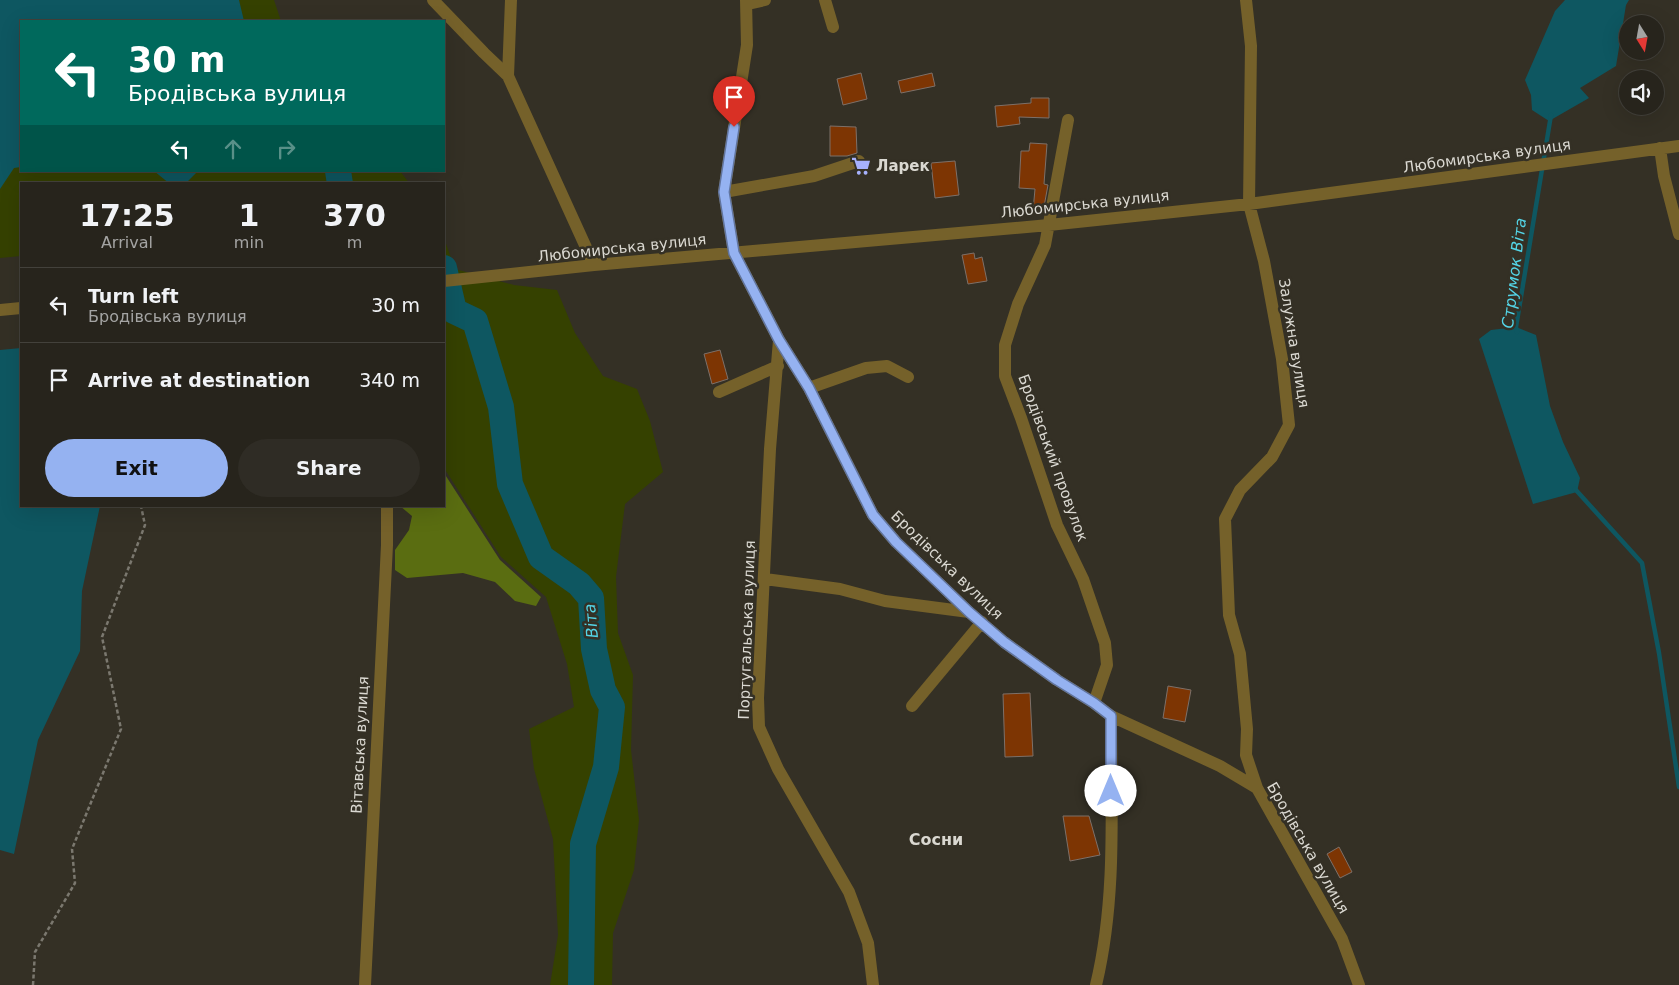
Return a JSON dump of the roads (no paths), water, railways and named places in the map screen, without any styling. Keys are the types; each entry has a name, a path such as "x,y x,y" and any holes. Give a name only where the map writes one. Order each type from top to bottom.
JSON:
{"street":[{"path":"433,0 508,76 594,265"},
{"path":"508,76 511,0"},
{"path":"747,2 765,0"},
{"path":"825,0 833,26"},
{"name":"Залужна вулиця","path":"1246,0 1251,46 1249,204 1266,270 1282,359 1289,425 1272,457 1240,490 1225,520 1229,615 1240,654 1247,729 1246,755 1257,788"},
{"name":"Бродівська вулиця","path":"747,2 747,45 724,192 734,253 779,340 809,388 873,515 896,542 969,612 1004,642 1057,680 1111,716 1220,766 1257,788 1342,939 1359,985"},
{"name":"Бродівський провулок","path":"1068,120 1045,244 1018,304 1005,345 1005,376 1057,525 1083,579 1105,643 1107,665 1094,703"},
{"name":"Любомирська вулиця","path":"445,281 511,276 594,265 1049,225 1249,204 1679,146"},
{"path":"1660,148 1664,176 1679,234"},
{"path":"724,192 814,176 859,161"},
{"path":"0,310 20,308"},
{"name":"Португальська вулиця","path":"779,340 770,449 758,698 759,727 778,769 849,892 868,943 874,985"},
{"path":"719,392 778,366"},
{"path":"809,388 866,368 887,366 908,377"},
{"name":"Вітавська вулиця","path":"365,985 387,545 386,507"},
{"path":"765,579 840,589 885,601 969,612"},
{"path":"912,706 982,622"},
{"path":"1096,985 1108,926 1111,716"}],"water":[{"path":"0,0 239,0 244,20 20,20 20,167 14,168 0,189"},
{"path":"1565,0 1629,0 1624,15 1619,15 1619,48 1616,66 1580,88 1589,98 1549,121 1532,110 1531,95 1525,80 1555,11"},
{"path":"155,172 197,172 187,182 168,182"},
{"path":"1516,327 1536,335 1550,406 1563,442 1580,478 1577,492 1533,504 1479,339 1491,330"},
{"path":"20,348 20,507 100,507 82,591 80,651 38,740 14,854 0,850 0,350"}],"waterway":[{"name":"Струмок Віта","path":"1517,332 1516,327 1551,115"},
{"name":"Віта","path":"338,172 340,182"},
{"name":"Віта","path":"445,272 454,311 475,321 501,407 510,484 541,557 579,584 591,598 594,649 603,690 612,707 606,767 583,844 581,985"},
{"name":"Струмок Віта","path":"1575,489 1642,563 1659,653 1679,787"}],"place":[{"name":"Ларек","path":"861,166"}],"district":[{"name":"Сосни","path":"936,839"}]}
